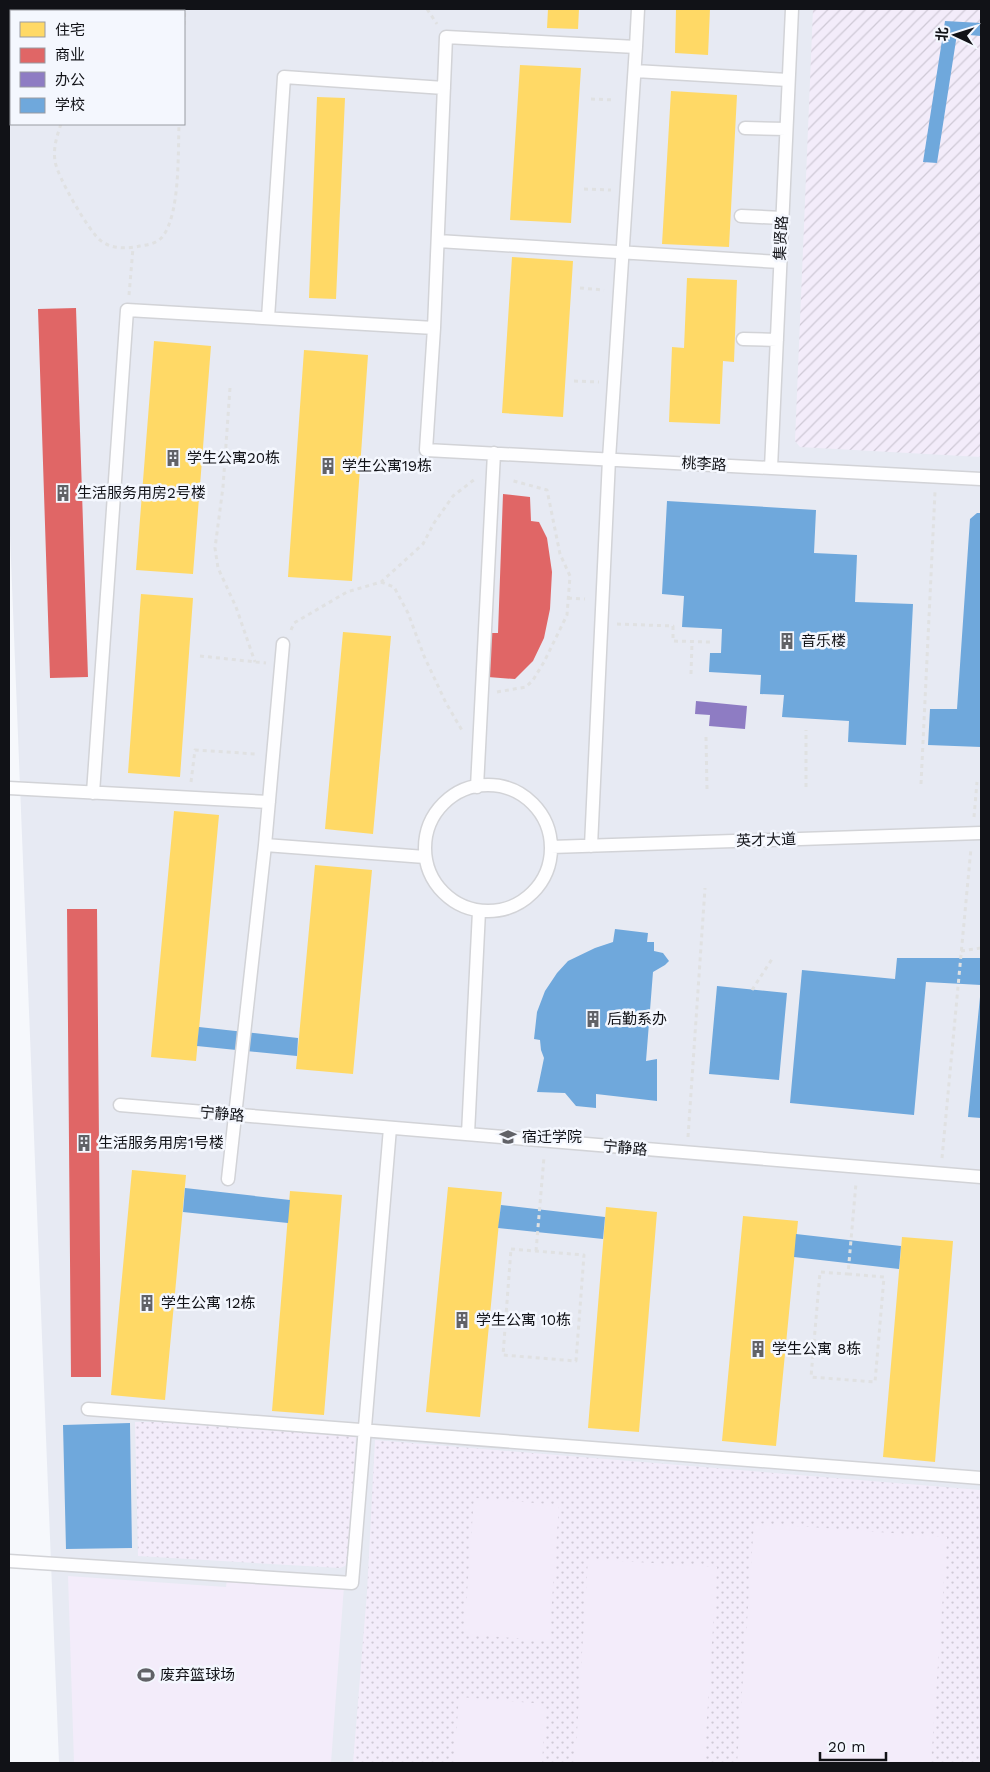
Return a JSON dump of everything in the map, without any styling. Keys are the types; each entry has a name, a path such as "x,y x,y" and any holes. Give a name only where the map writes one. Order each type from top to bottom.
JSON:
{"lane":[{"path":"591,846 609,459 638,9"},
{"name":"集贤路","path":"772,468 792,9"},
{"path":"93,792 128,310 434,328 446,37 636,47"},
{"path":"635,71 788,80"},
{"path":"268,318 284,77 444,88"},
{"path":"744,128 786,129"},
{"path":"741,216 782,218"},
{"path":"438,241 780,262"},
{"name":"桃李路","path":"434,328 426,450 981,479"},
{"path":"743,339 777,340"},
{"path":"477,786 494,454"},
{"path":"228,1178 265,845 283,644"},
{"path":"486,785 506,787 524,796 538,810 547,827 551,847 548,868 537,888 521,902 501,910 479,911 458,904 441,891 430,873 425,856 427,830 436,812 449,798 467,788 486,785"},
{"path":"9,788 269,802"},
{"name":"英才大道","path":"551,847 977,833"},
{"path":"265,845 425,856"},
{"path":"468,1134 479,911"},
{"name":"宁静路","path":"120,1105 981,1177"},
{"path":"9,1561 352,1583 390,1128"},
{"path":"88,1409 981,1478"}],"path":[{"path":"591,99 632,101"},
{"path":"61,125 54,145 55,162 80,214 100,240 113,246 133,248 152,244 163,236 173,214 179,125"},
{"path":"584,189 627,191"},
{"path":"128,310 133,248"},
{"path":"580,288 620,291"},
{"path":"574,381 614,383"},
{"path":"230,388 223,487 214,548 218,568 236,607 255,662"},
{"path":"921,784 936,477"},
{"path":"381,582 394,587 408,613 424,656 446,704 459,728 479,748"},
{"path":"601,623 673,626 672,641 710,642"},
{"path":"691,674 692,642"},
{"path":"200,656 282,665"},
{"path":"806,730 806,787"},
{"path":"706,737 707,790"},
{"path":"190,798 194,750 273,755"},
{"path":"941,1174 961,951 977,833 977,782"},
{"path":"687,1153 704,888"},
{"path":"961,951 981,948"},
{"path":"752,990 772,959"},
{"path":"536,1251 544,1152"},
{"path":"848,1274 857,1167"},
{"path":"511,1249 536,1251 584,1254 576,1361 502,1355 511,1249"},
{"path":"820,1272 848,1274 884,1277 875,1382 811,1377 820,1272"}],"shaded area":[{"name":"宿迁学院","path":"9,9 981,9 981,1763 59,1763 9,510"},
{"path":"813,9 981,9 981,457 800,447 795,441"},
{"path":"135,1422 356,1436 349,1559 345,1566 340,1568 138,1556"},
{"path":"375,1440 981,1490 981,1763 353,1763 367,1592"},
{"path":"474,1498 559,1505 549,1641 464,1634"},
{"path":"754,1523 947,1537 931,1763 737,1763"},
{"path":"588,1559 717,1567 704,1763 575,1763"},
{"path":"68,1576 226,1587 227,1579 344,1586 331,1763 74,1763"},
{"path":"459,1697 546,1704 542,1763 454,1763"}],"building: 住宅":[{"path":"548,9 579,9 578,29 547,28"},
{"path":"676,9 710,9 708,55 675,53"},
{"path":"520,65 581,68 571,223 510,220"},
{"path":"671,91 737,95 729,247 662,244"},
{"path":"317,97 345,98 336,299 309,298"},
{"path":"512,257 573,261 563,417 502,413"},
{"path":"687,278 737,280 734,362 723,361 720,424 669,422 672,347 684,348"},
{"name":"学生公寓20栋","path":"154,341 211,346 193,574 136,570"},
{"name":"学生公寓19栋","path":"304,350 368,355 352,581 288,577"},
{"path":"141,594 193,598 180,777 128,773"},
{"path":"343,632 391,636 373,834 325,829"},
{"path":"174,811 219,815 196,1061 151,1057"},
{"path":"315,865 372,870 353,1074 296,1069"},
{"name":"学生公寓 12栋","path":"132,1170 186,1175 165,1400 111,1395"},
{"name":"学生公寓 10栋","path":"448,1187 502,1192 480,1417 426,1412"},
{"path":"290,1191 342,1195 324,1415 272,1411"},
{"path":"606,1207 657,1212 639,1432 588,1428"},
{"name":"学生公寓 8栋","path":"743,1216 798,1221 776,1446 722,1441"},
{"path":"902,1237 953,1241 935,1462 883,1457"}],"building: 商业":[{"name":"生活服务用房2号楼","path":"76,308 88,677 50,678 38,309"},
{"path":"503,494 530,497 531,521 539,522 547,538 552,572 550,609 544,638 533,661 515,679 488,677 490,633 498,633"},
{"name":"生活服务用房1号楼","path":"67,909 97,909 101,1377 71,1377"}],"building: 办公":[{"path":"696,701 747,706 745,729 709,726 710,715 695,714"}],"building: 学校":[{"path":"945,21 981,23 981,36 957,34 937,163 923,162"},
{"path":"667,501 816,510 814,553 857,555 855,602 913,604 906,745 848,742 849,721 782,717 784,695 760,694 761,675 709,672 710,653 721,653 722,629 682,627 684,596 662,594"},
{"path":"977,513 981,513 981,747 928,745 930,709 957,709 970,519"},
{"name":"后勤系办","path":"615,929 648,933 647,942 654,942 654,951 663,953 669,961 653,972 646,1061 657,1059 657,1101 596,1094 596,1108 576,1106 565,1093 537,1092 544,1058 540,1040 534,1039 537,1012 545,991 568,961 613,942"},
{"path":"897,958 981,958 981,985 926,982 914,1115 790,1103 802,970 895,979"},
{"path":"717,986 787,993 779,1080 709,1074"},
{"path":"981,997 981,1118 968,1117"},
{"path":"199,1027 298,1038 297,1056 197,1046"},
{"path":"185,1188 290,1200 288,1223 183,1212"},
{"path":"501,1205 605,1217 603,1239 498,1228"},
{"path":"796,1234 901,1246 899,1269 794,1257"},
{"path":"130,1423 132,1548 66,1549 63,1425"}],"place":[{"name":"学生公寓20栋","path":"173,458"},
{"name":"学生公寓19栋","path":"328,466"},
{"name":"生活服务用房2号楼","path":"63,493"},
{"name":"音乐楼","path":"787,641"},
{"name":"后勤系办","path":"593,1019"},
{"name":"宿迁学院","path":"508,1137"},
{"name":"生活服务用房1号楼","path":"84,1143"},
{"name":"学生公寓 12栋","path":"147,1303"},
{"name":"学生公寓 10栋","path":"462,1320"},
{"name":"学生公寓 8栋","path":"758,1349"},
{"name":"废弃篮球场","path":"146,1675"}]}
